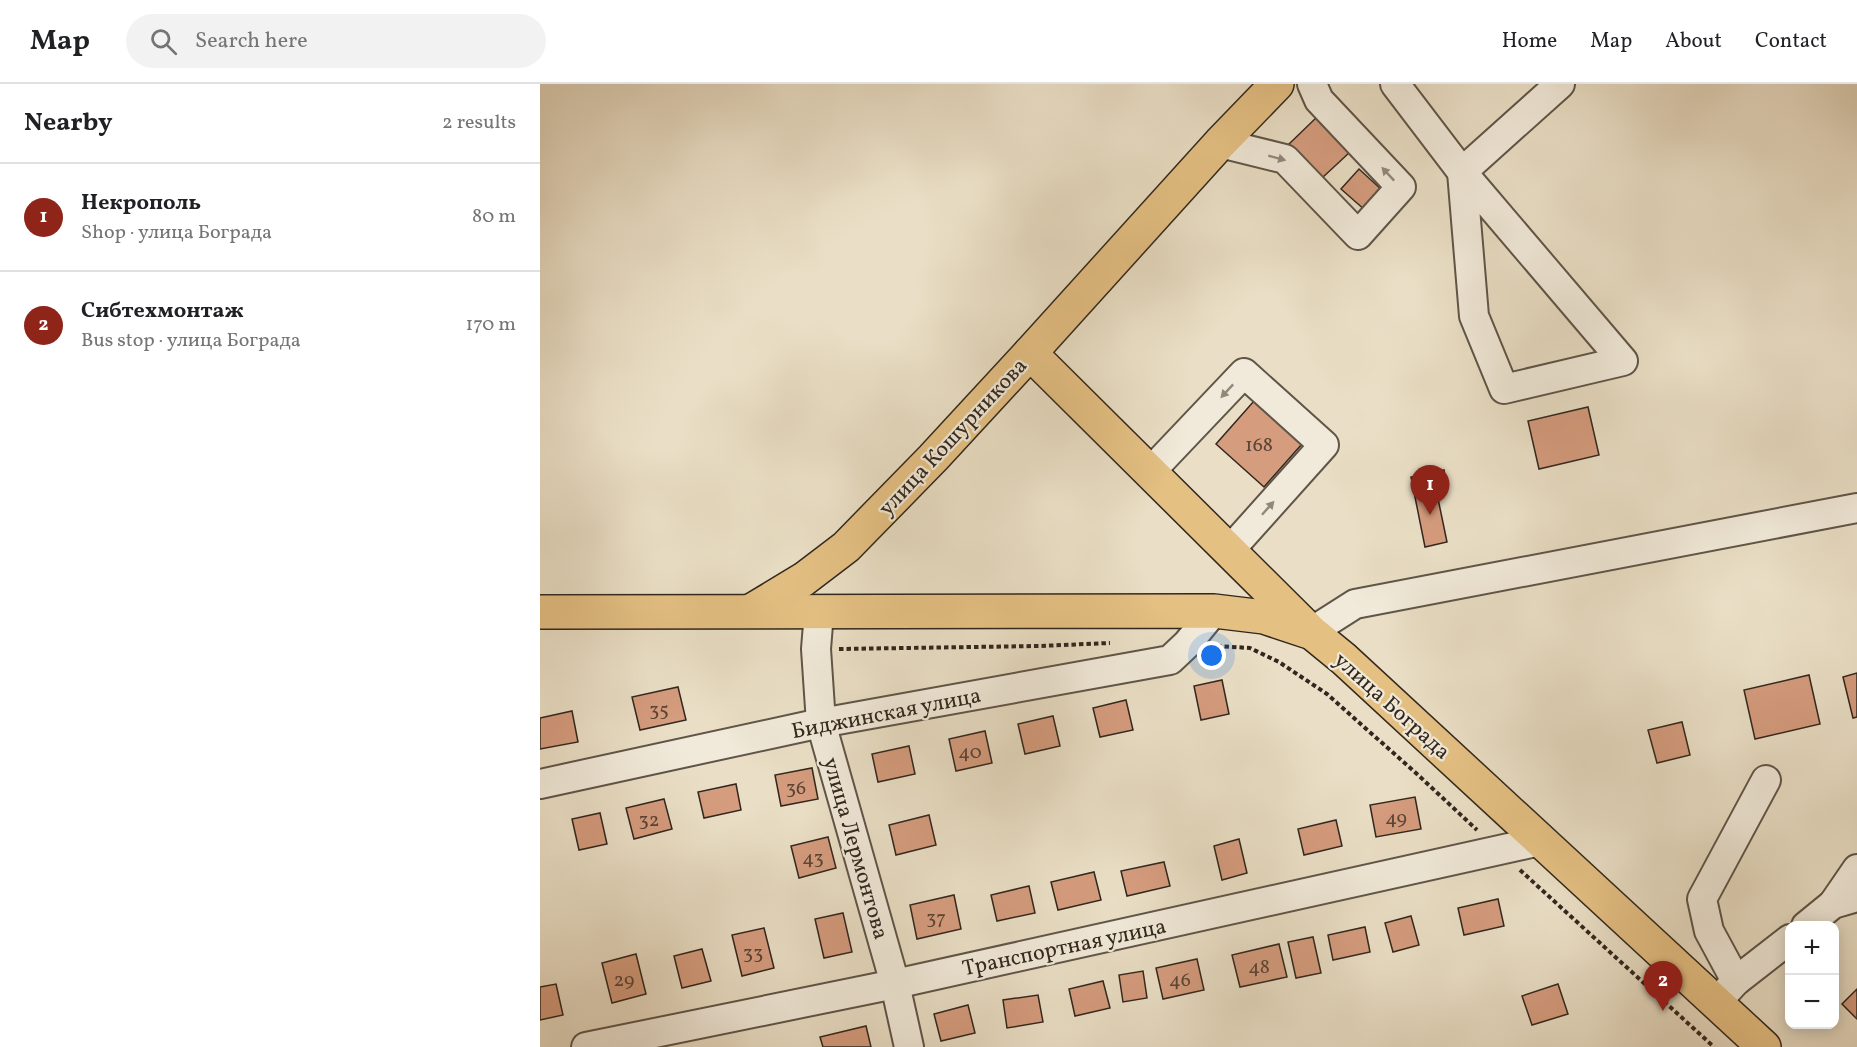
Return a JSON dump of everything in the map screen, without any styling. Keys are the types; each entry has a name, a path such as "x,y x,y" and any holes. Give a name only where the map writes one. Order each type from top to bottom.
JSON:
{"main road":[{"name":"улица Кошурникова","path":"751,611 804,579 846,547 1030,354 1220,143 1277,84"},
{"name":"улица Бограда","path":"1030,354 1311,632 1344,659 1540,841 1727,992 1749,1043"},
{"path":"540,612 1214,611 1264,617 1311,632"}],"street":[{"path":"1220,143 1285,159 1358,235 1401,188 1319,100 1312,84"},
{"path":"1395,84 1462,172 1623,361 1504,389 1473,316 1462,172"},
{"path":"1462,172 1560,84"},
{"path":"1150,472 1244,373 1324,445 1229,551"},
{"path":"1311,632 1355,604 1857,508"},
{"name":"Биджинская улица","path":"540,784 821,723 1170,660 1187,644 1214,611"},
{"name":"улица Лермонтова","path":"819,612 816,649 821,723 895,984 909,1047"},
{"path":"1766,780 1702,899 1727,992 1785,943"},
{"name":"Транспортная улица","path":"586,1047 895,984 1540,841"},
{"path":"1814,921 1845,900 1857,869"}],"path":[{"path":"816,649 1114,643"},
{"path":"1187,644 1250,648 1279,662 1327,694 1714,1047"}],"building":[{"path":"1317,117 1350,152 1322,178 1289,144"},
{"path":"1359,169 1383,191 1366,211 1341,189"},
{"path":"1254,401 1302,444 1264,487 1216,444"},
{"path":"1588,407 1599,455 1539,469 1528,421"},
{"path":"1444,470 1447,487 1436,489 1447,542 1425,547 1411,477"},
{"path":"1857,673 1857,717 1853,718 1843,677"},
{"path":"1809,675 1820,724 1755,739 1744,690"},
{"path":"1222,680 1229,714 1201,720 1194,686"},
{"path":"678,687 686,720 640,730 632,697"},
{"path":"1126,700 1133,730 1100,737 1093,708"},
{"path":"572,711 578,742 540,749 540,718"},
{"path":"1053,716 1060,746 1025,754 1018,724"},
{"path":"1682,722 1690,755 1657,763 1648,730"},
{"path":"985,731 992,763 956,771 949,739"},
{"path":"909,746 915,774 878,782 872,754"},
{"path":"812,768 818,799 781,806 775,775"},
{"path":"736,784 741,810 704,818 698,792"},
{"path":"1415,797 1421,829 1376,837 1370,805"},
{"path":"664,799 672,829 634,839 626,808"},
{"path":"600,813 607,844 579,850 572,819"},
{"path":"929,815 936,845 896,855 889,825"},
{"path":"1336,820 1342,846 1304,855 1298,829"},
{"path":"828,837 836,868 799,878 791,846"},
{"path":"1239,839 1247,873 1222,880 1214,846"},
{"path":"1164,862 1170,886 1127,896 1121,871"},
{"path":"1094,872 1101,900 1058,910 1051,882"},
{"path":"1029,886 1035,913 997,921 991,895"},
{"path":"954,895 961,929 917,939 910,905"},
{"path":"1498,899 1504,926 1464,935 1458,908"},
{"path":"843,913 852,952 824,958 815,919"},
{"path":"1411,916 1419,945 1393,952 1385,923"},
{"path":"1365,927 1370,952 1333,960 1328,935"},
{"path":"764,928 774,968 742,976 732,935"},
{"path":"1313,937 1321,973 1296,978 1288,942"},
{"path":"1279,944 1287,977 1240,987 1232,955"},
{"path":"702,949 711,981 682,988 674,956"},
{"path":"636,954 646,994 612,1003 602,963"},
{"path":"1197,959 1204,990 1163,999 1156,968"},
{"path":"1143,971 1147,998 1123,1002 1119,975"},
{"path":"1103,981 1110,1008 1075,1016 1069,989"},
{"path":"556,984 563,1015 540,1020 540,987"},
{"path":"1558,984 1568,1014 1532,1025 1522,996"},
{"path":"1857,989 1857,1019 1842,1004"},
{"path":"1038,995 1043,1022 1007,1028 1003,1000"},
{"path":"968,1005 975,1033 941,1041 934,1014"},
{"path":"866,1026 871,1047 823,1047 820,1037"}],"place":[{"name":"Некрополь","path":"1430,515"},
{"name":"Сибтехмонтаж","path":"1663,1011"}]}
